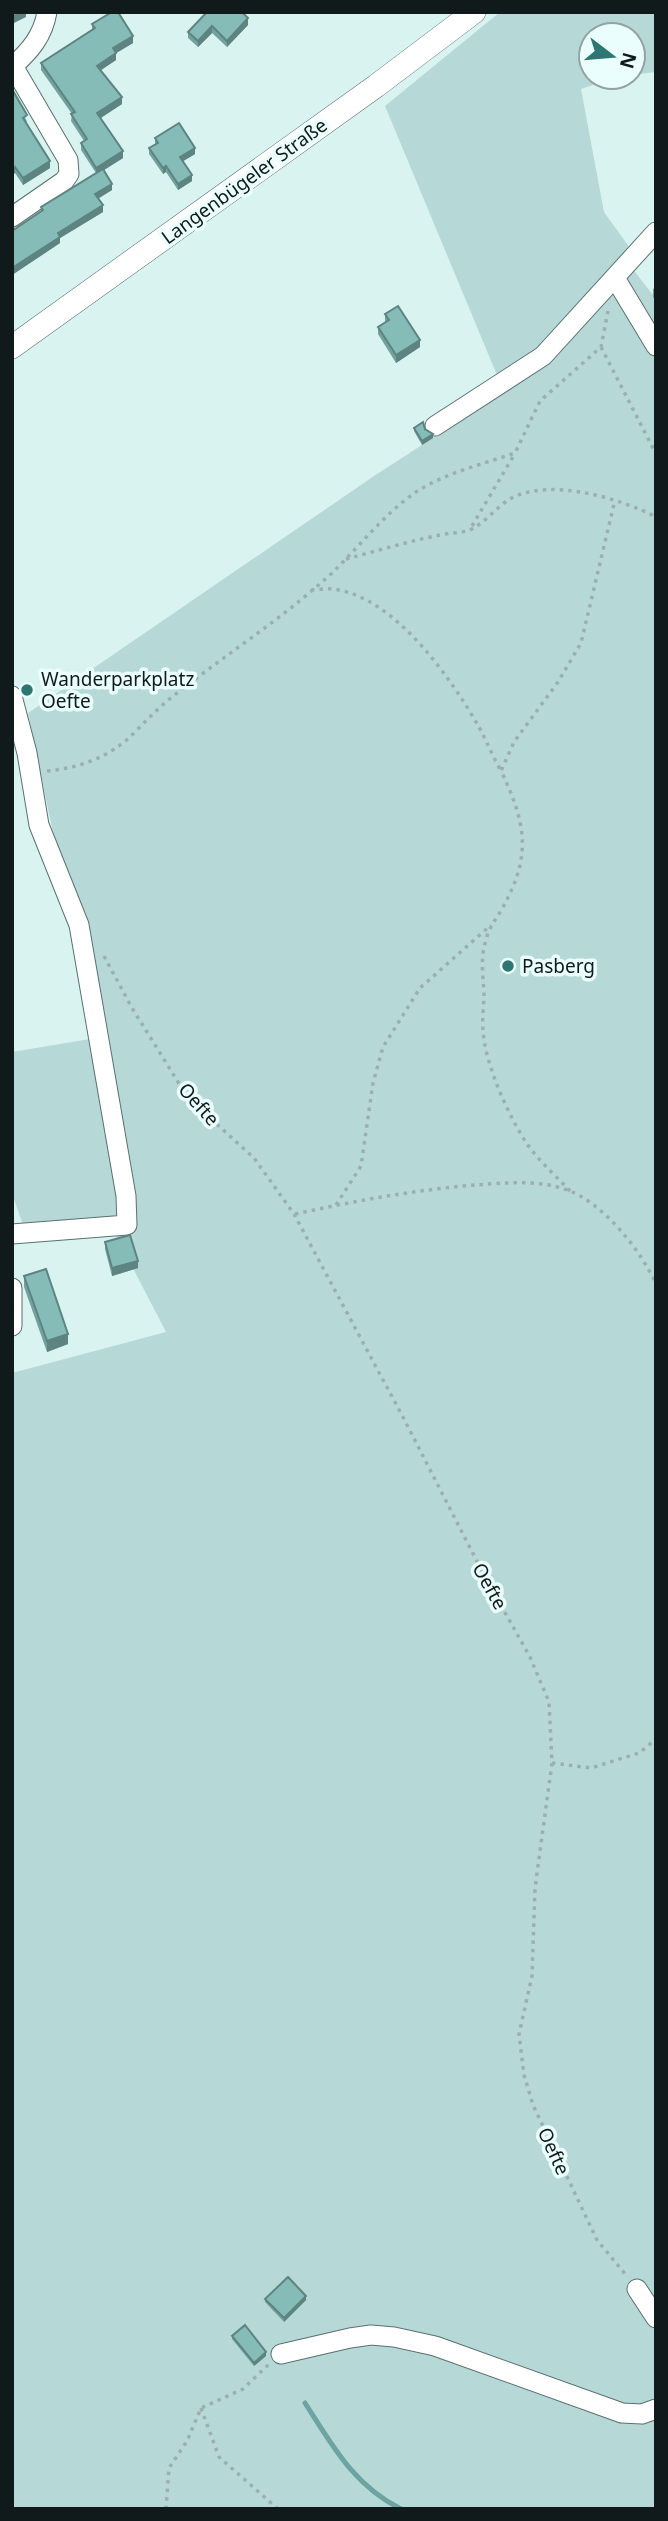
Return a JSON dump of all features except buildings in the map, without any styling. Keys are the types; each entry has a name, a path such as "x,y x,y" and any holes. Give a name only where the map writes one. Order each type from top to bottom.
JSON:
{"main road":[{"name":"Langenbügeler Straße","path":"12,347 376,86 474,12"}],"street":[{"path":"12,217 64,181 70,167 13,66 33,47 41,33 47,12"},
{"path":"435,426 542,356 656,232"},
{"path":"615,278 656,346"},
{"path":"12,1234 127,1225 126,1196 79,925 39,825 15,701"},
{"path":"12,1288 12,1326"},
{"path":"637,2289 656,2318"},
{"path":"281,2354 316,2344 371,2335 394,2337 435,2346 622,2413 642,2414 656,2409"}],"path":[{"path":"469,530 515,453 540,401 601,347 656,454"},
{"path":"30,769 66,769 89,763 115,748 131,737 171,697 311,590 398,506 437,481 515,453"},
{"path":"344,559 469,530 511,498 533,490 563,490 615,500 656,517"},
{"path":"502,771 514,742 558,682 581,643 615,500"},
{"path":"311,590 333,589 355,596 402,625 443,673 478,726 502,771 514,797 522,833 522,854 521,868 485,940 481,962 484,990 483,1030 487,1051 512,1118 528,1146 570,1191 600,1210 619,1230 636,1249 656,1284"},
{"path":"336,1205 361,1166 373,1083 383,1047 420,988 492,923"},
{"name":"Oefte","path":"101,951 132,1008 188,1098 254,1158 294,1214 398,1406 485,1577 530,1657 549,1702 552,1763 535,1888 532,1976 520,2034 524,2075 533,2105 597,2240 637,2289"},
{"path":"294,1214 416,1190 521,1181 570,1191"},
{"path":"552,1763 591,1768 639,1753 656,1739"},
{"path":"166,2509 169,2468 187,2441 201,2408 243,2389 281,2354"},
{"path":"201,2408 219,2457 278,2509"}],"shaded area":[{"path":"500,12 656,12 655,72 647,73 647,21 577,21 577,91 581,91 604,212 630,248 632,268 656,299 656,2509 12,2509 12,1373 166,1332 109,1222 23,1225 12,1193 12,1052 96,1038 28,713 374,476 504,392 385,106"}],"waterway":[{"path":"305,2403 335,2449 357,2476 384,2500 401,2509"}],"place":[{"name":"Wanderparkplatz Oefte","path":"27,690"},
{"name":"Pasberg","path":"508,966"}]}
